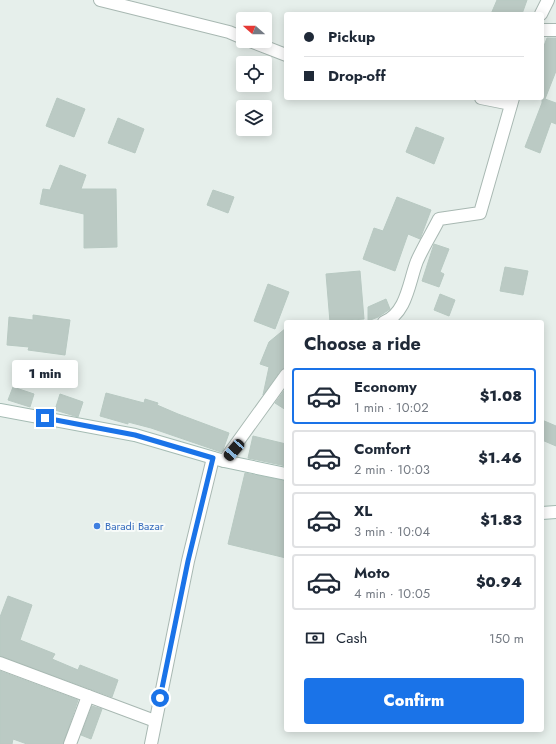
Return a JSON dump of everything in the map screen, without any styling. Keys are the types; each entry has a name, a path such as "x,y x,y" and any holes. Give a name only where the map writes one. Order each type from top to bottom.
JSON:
{"street":[{"path":"100,0 236,35"},
{"path":"542,12 548,0"},
{"path":"544,30 556,30"},
{"path":"268,48 284,54"},
{"path":"390,320 401,307 418,261 439,219 480,213 512,101 502,100"},
{"path":"151,744 188,561 219,459 284,378"},
{"path":"0,410 135,435 219,459 284,474"},
{"path":"544,513 556,512"},
{"path":"0,663 155,721"},
{"path":"70,744 88,696"}],"building":[{"path":"497,0 527,0 523,12 492,12"},
{"path":"547,38 556,38 556,71 545,99 556,103 556,124 551,122 540,153 525,147 542,100 544,100 544,46"},
{"path":"57,98 85,109 74,137 46,126"},
{"path":"118,118 144,129 135,153 108,143"},
{"path":"416,127 444,138 434,164 406,152"},
{"path":"60,165 86,175 81,189 116,189 117,247 84,248 84,214 40,204 43,189 50,190"},
{"path":"213,190 234,197 228,213 207,205"},
{"path":"397,197 431,210 420,239 408,234 395,271 363,259 374,228 383,231"},
{"path":"434,244 449,249 440,272 444,274 439,287 422,281"},
{"path":"505,267 528,271 523,295 500,291"},
{"path":"360,271 364,319 330,320 326,274"},
{"path":"268,284 289,292 275,329 254,321"},
{"path":"440,294 455,300 449,316 434,310"},
{"path":"386,299 390,309 378,317 368,320 368,307"},
{"path":"33,315 70,320 65,355 28,350 29,347 7,345 9,317 33,320"},
{"path":"284,330 284,369 280,371 263,395 269,367 260,364 269,342"},
{"path":"13,387 34,394 30,407 8,400"},
{"path":"284,391 284,409 275,403"},
{"path":"106,393 144,403 145,399 158,403 157,405 178,414 229,433 223,450 221,452 151,428 128,422 128,424 100,416"},
{"path":"60,394 83,402 78,417 55,410"},
{"path":"544,421 556,426 556,446 544,441"},
{"path":"253,436 284,444 284,466 248,458"},
{"path":"245,473 284,481 284,558 228,544"},
{"path":"8,596 32,605 20,640 55,654 52,659 78,670 80,665 118,680 112,697 0,656 0,617"},
{"path":"0,671 78,700 63,744 27,744 13,739 12,744 0,744"},
{"path":"92,706 102,709 91,739 81,735"}],"place":[{"name":"Baradi Bazar","path":"97,526"}],"route":[{"path":"45,418 135,435 213,458 188,561 160,698"}]}
